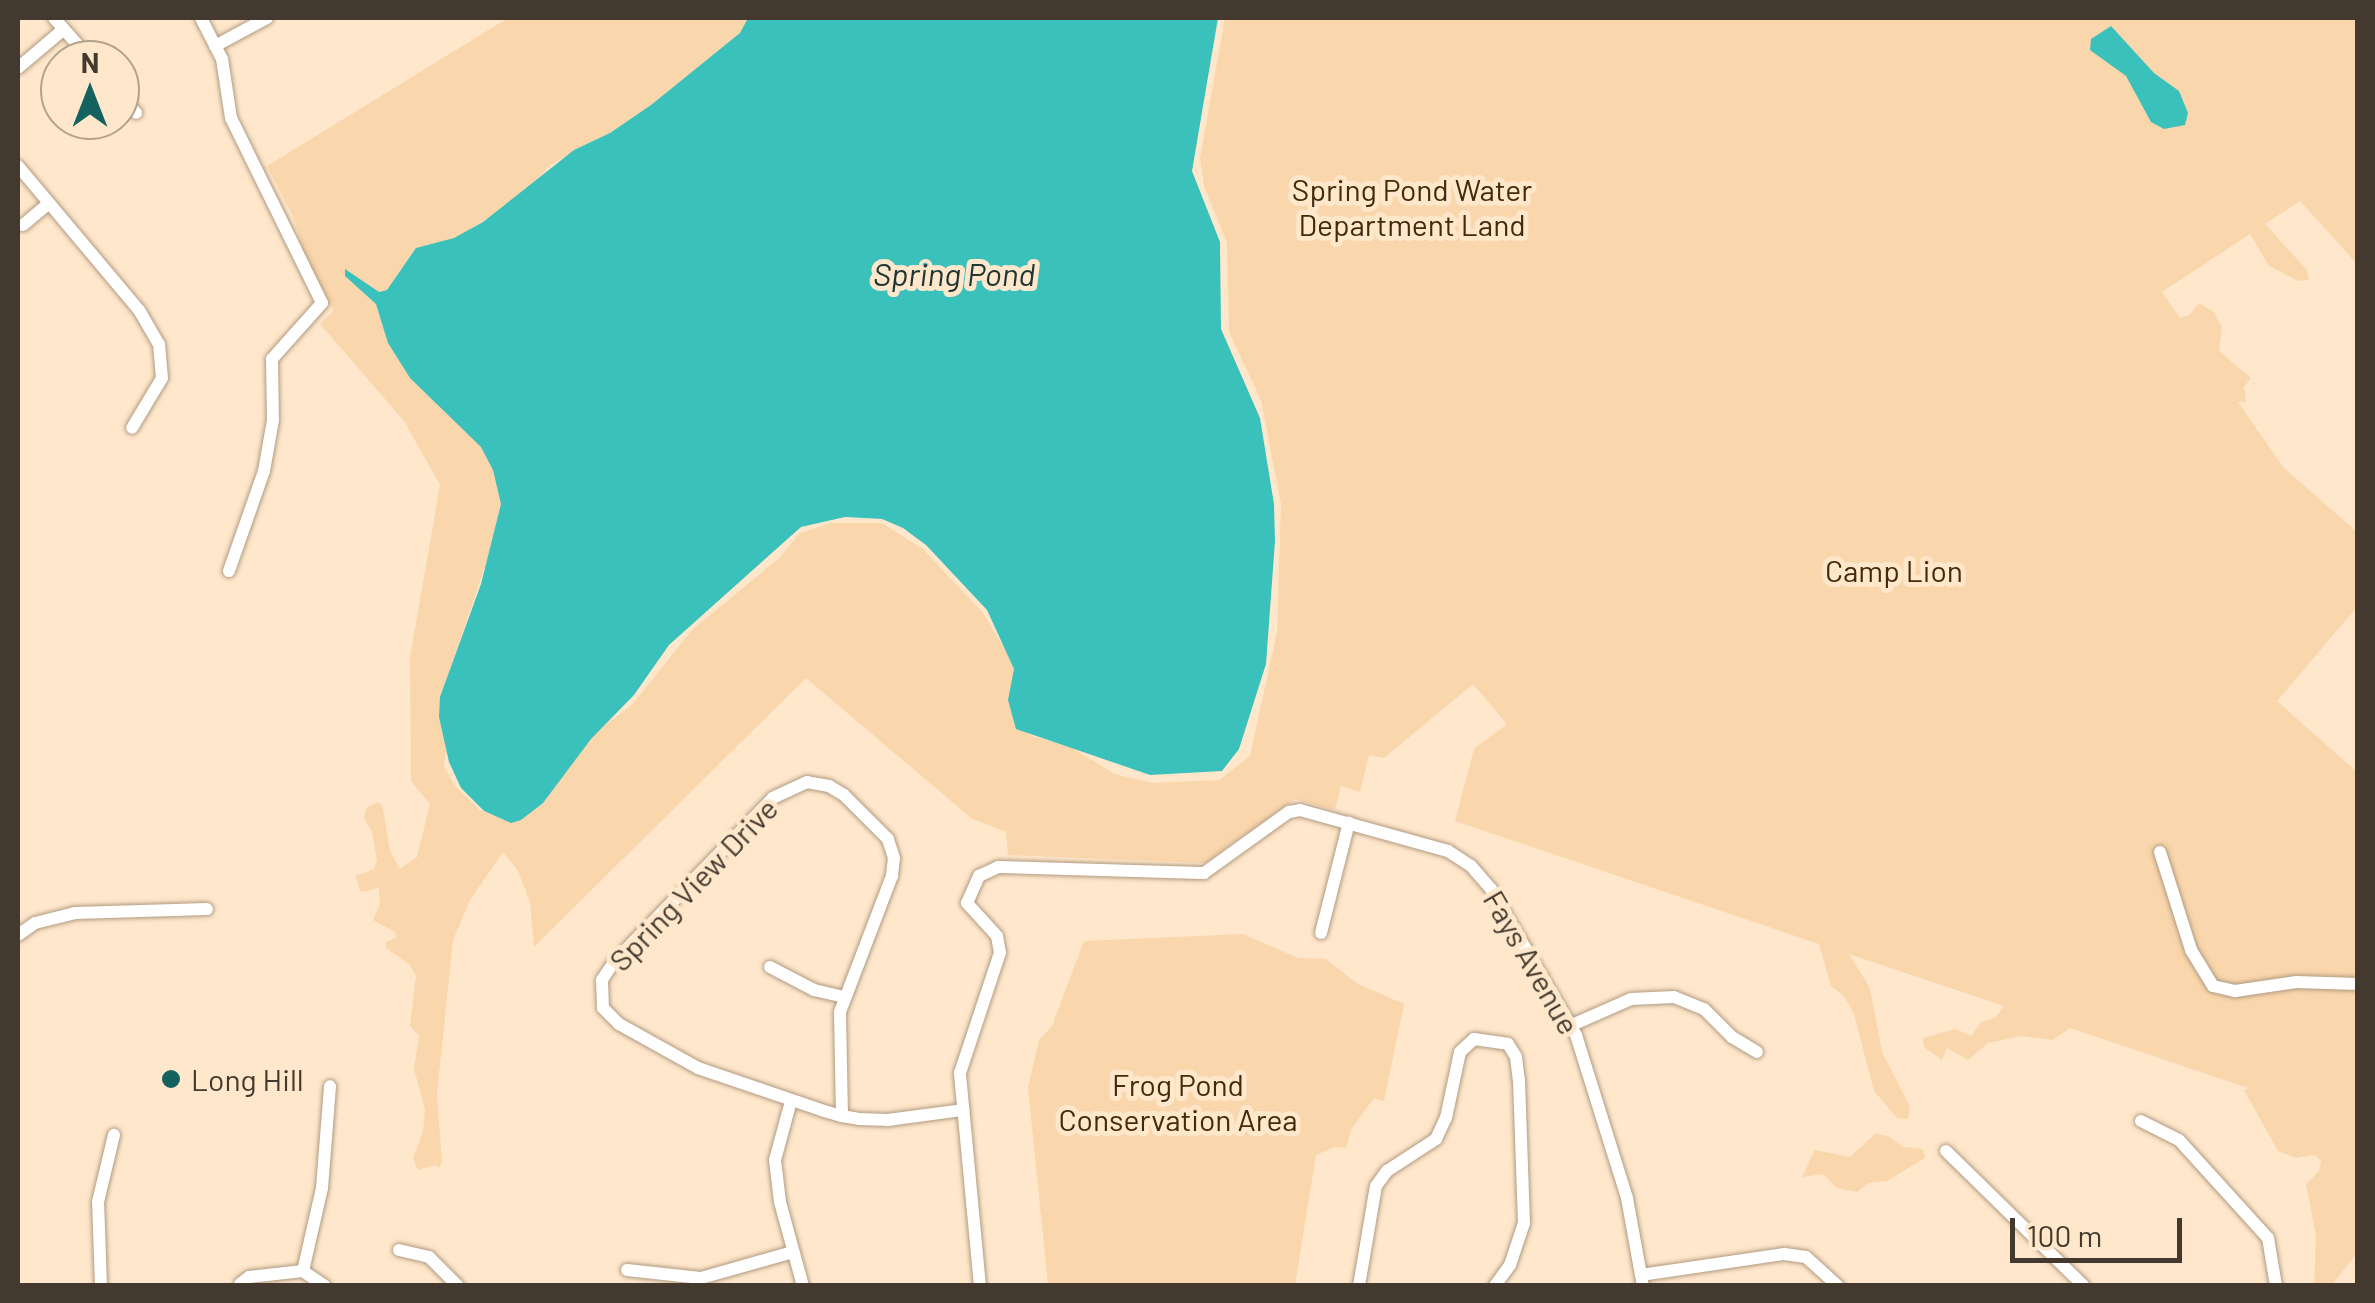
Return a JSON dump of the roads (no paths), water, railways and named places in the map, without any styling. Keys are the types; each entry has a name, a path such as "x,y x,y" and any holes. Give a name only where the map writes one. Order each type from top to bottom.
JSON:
{"street":[{"path":"54,18 73,40"},
{"path":"201,18 215,46 231,118 322,303 272,358 273,420 264,471 229,571"},
{"path":"215,46 267,18"},
{"path":"18,68 64,30"},
{"path":"18,166 139,310 159,344 162,378 132,428"},
{"path":"23,225 49,203"},
{"name":"Spring View Drive","path":"842,1116 844,1080 839,1026 844,998 892,876 894,858 888,838 844,795 818,782 797,784 773,798 622,952 602,980 604,1008 619,1024 698,1068 842,1116 888,1120 962,1110"},
{"name":"Fays Avenue","path":"962,1110 963,1055 999,964 997,936 967,903 975,881 998,867 1204,873 1292,811 1348,822 1448,852 1471,866 1491,889 1572,1025 1627,1198 1642,1280"},
{"path":"1321,933 1348,822"},
{"path":"2160,852 2191,950 2213,986 2235,991 2296,982 2358,984"},
{"path":"18,935 35,923 75,914 207,909"},
{"path":"770,967 814,990 844,998"},
{"path":"1572,1025 1646,995 1674,996 1704,1010 1732,1037 1757,1052"},
{"path":"1359,1286 1376,1186 1387,1171 1436,1138 1446,1118 1460,1052 1474,1039 1508,1044 1516,1057 1524,1223 1510,1265 1494,1286"},
{"path":"304,1271 322,1188 330,1086"},
{"path":"790,1101 775,1160 802,1286"},
{"path":"962,1110 980,1286"},
{"path":"2141,1120 2179,1140 2268,1238 2276,1286"},
{"path":"101,1286 98,1202 114,1135"},
{"path":"1946,1152 2084,1286"},
{"path":"399,1250 429,1257 458,1286"},
{"path":"626,1270 701,1278 792,1252"},
{"path":"1642,1280 1784,1254 1806,1257 1838,1286"},
{"path":"240,1284 249,1278 304,1271 325,1286"}],"water":[{"name":"Spring Pond","path":"748,18 1218,18 1192,171 1220,242 1221,329 1260,418 1274,504 1275,541 1266,664 1239,749 1222,771 1150,775 1016,729 1008,700 1014,669 987,610 926,545 903,528 882,519 845,517 801,527 669,645 634,695 591,739 543,803 521,820 511,823 484,811 461,788 449,762 439,717 440,697 481,584 501,504 493,470 481,447 410,378 388,343 376,304 345,276 345,269 379,292 387,290 416,248 454,238 483,222 574,150 610,133 651,105 740,33"},
{"path":"2111,26 2154,73 2179,91 2188,113 2185,125 2164,129 2151,122 2126,76 2090,50 2091,39"}],"place":[{"name":"Long Hill","path":"171,1079"}],"park label":[{"name":"Spring Pond Water Department Land","path":"1412,206"},
{"name":"Camp Lion","path":"1894,570"},
{"name":"Frog Pond Conservation Area","path":"1178,1101"}]}
